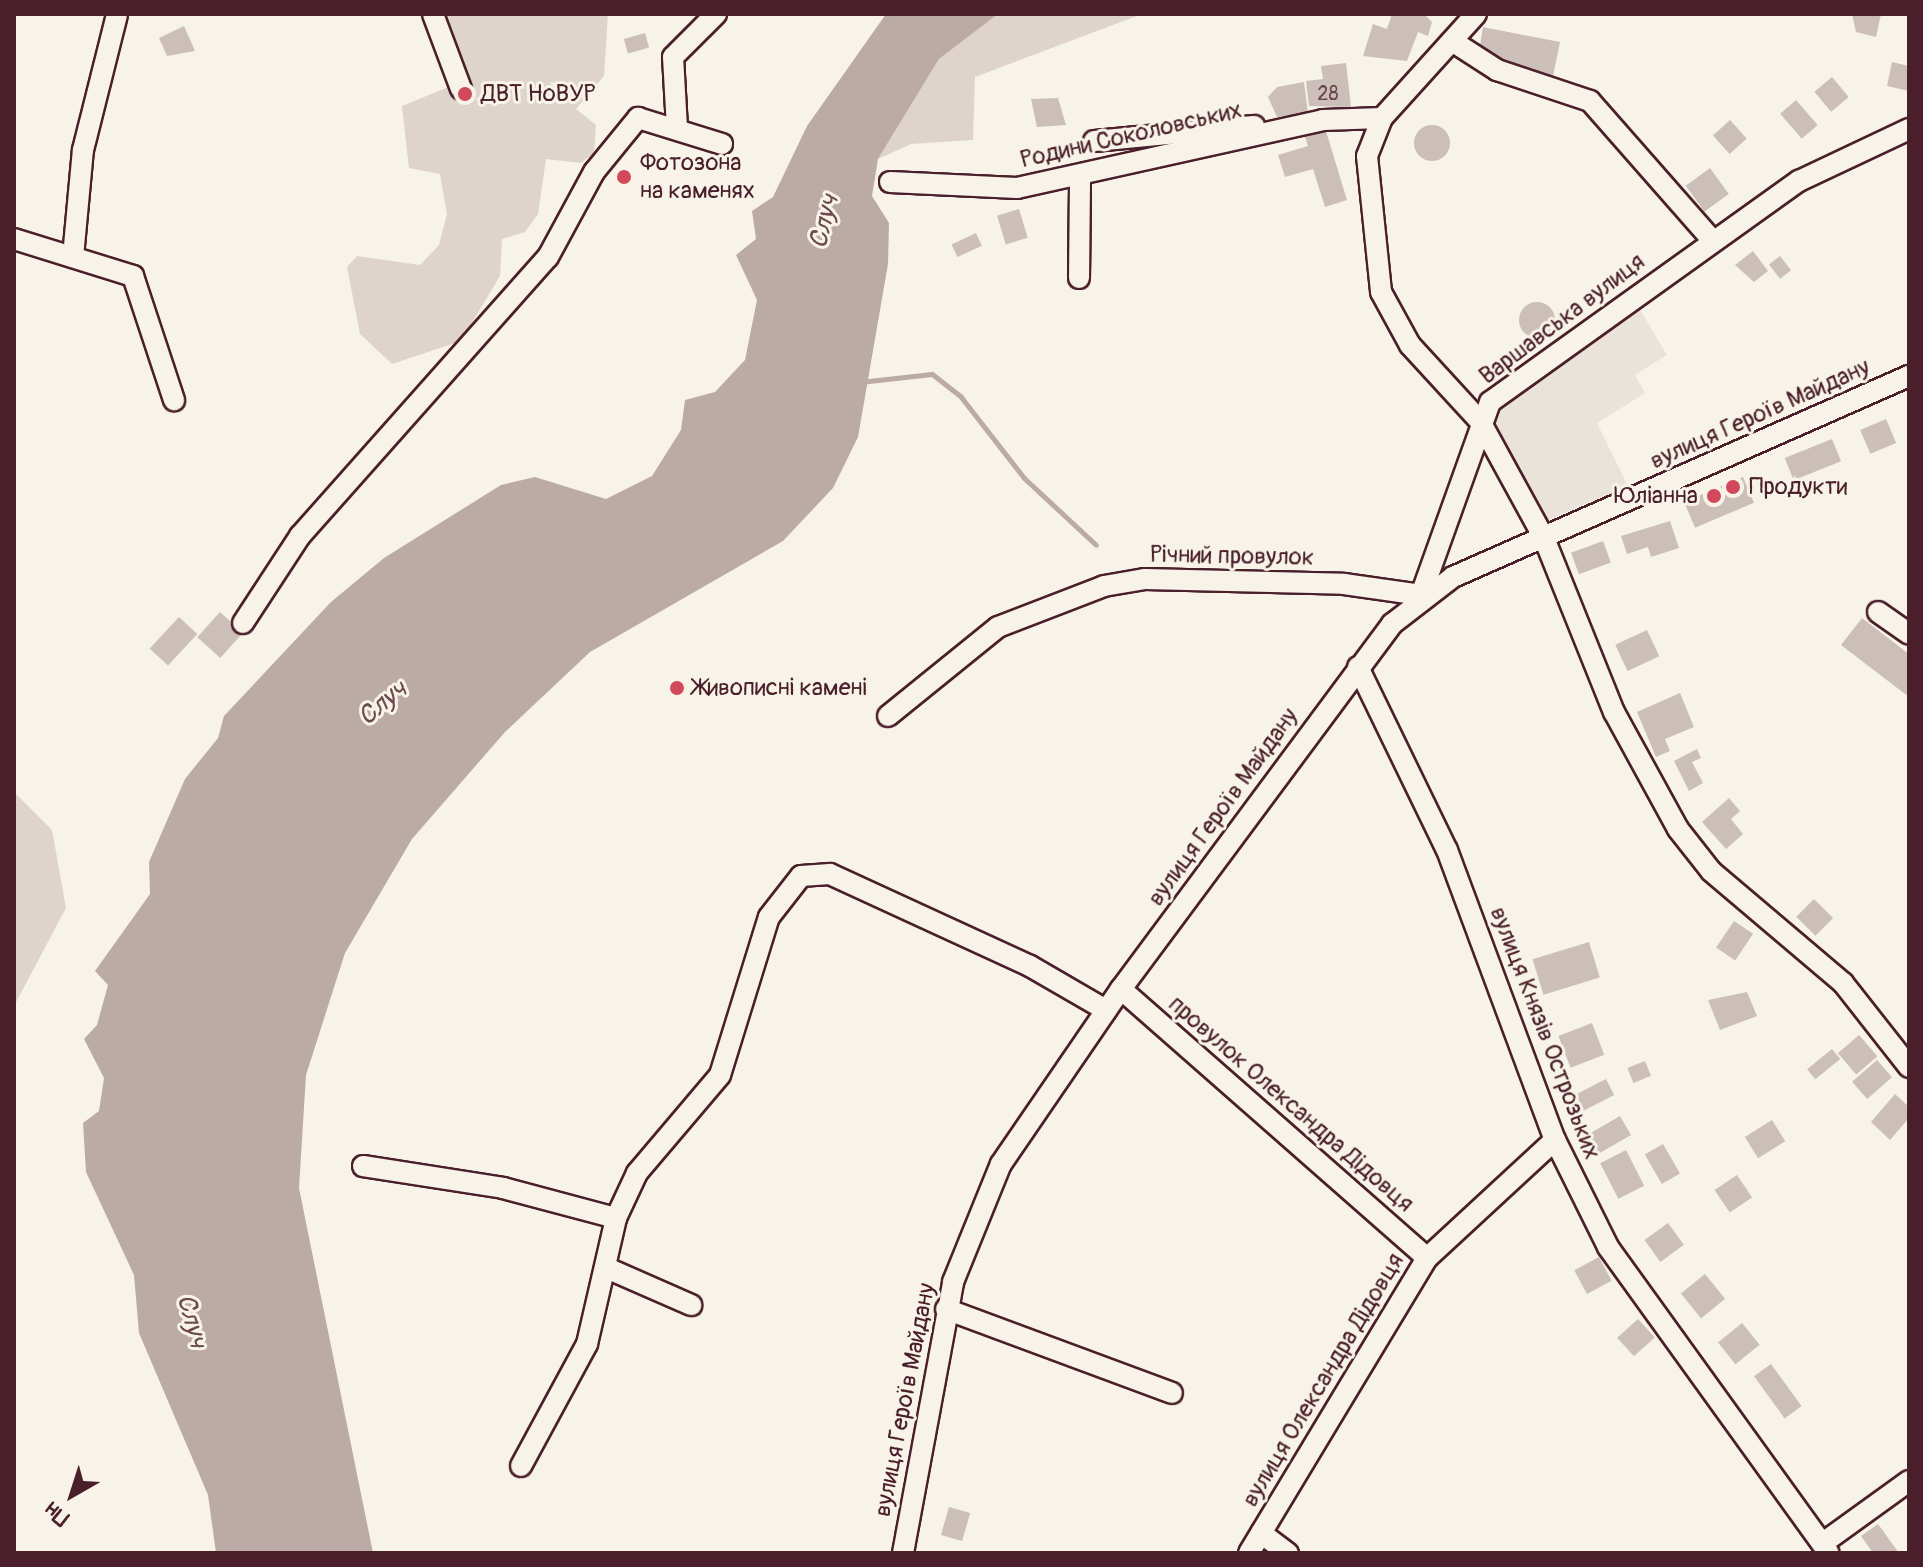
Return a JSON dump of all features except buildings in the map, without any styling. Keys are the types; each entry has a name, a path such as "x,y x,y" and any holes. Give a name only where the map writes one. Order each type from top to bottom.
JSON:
{"street":[{"path":"73,257 83,150 118,14"},
{"path":"433,14 461,89"},
{"path":"677,128 673,57 716,14"},
{"path":"1476,14 1382,118 1365,186 1381,292 1410,345 1480,421 1544,538 1614,712 1678,829 1711,871 1843,983 1909,1067"},
{"path":"1452,41 1497,70 1590,101 1712,240"},
{"path":"243,623 300,536 548,257 594,172 638,118 722,144"},
{"name":"Родини Соколовських","path":"890,182 1017,188 1080,177 1274,129 1382,118"},
{"path":"1094,141 1241,125 1274,129"},
{"name":"Варшавська вулиця","path":"1421,595 1480,421 1509,386 1712,240 1834,161 1909,129"},
{"path":"1079,278 1080,177"},
{"path":"14,239 133,276 174,400"},
{"name":"вулиця Героїв Майдану","path":"903,1553 946,1309 966,1236 1001,1164 1121,989 1358,667 1421,595 1909,376"},
{"name":"Річний провулок","path":"888,716 998,627 1104,586 1145,579 1344,584 1421,595"},
{"path":"1878,612 1909,634"},
{"name":"вулиця Князів Острозьких","path":"1358,667 1447,850 1555,1140 1608,1247 1826,1548"},
{"path":"521,1466 587,1344 609,1269 616,1218 651,1150 720,1075 769,917 801,876 843,879 1030,966 1106,1010"},
{"name":"провулок Олександра Дідовця","path":"1121,989 1427,1258"},
{"name":"вулиця Олександра Дідовця","path":"1249,1553 1427,1258 1555,1140"},
{"path":"363,1166 503,1188 616,1218"},
{"path":"609,1269 691,1305"},
{"path":"946,1309 1172,1393"},
{"path":"1826,1548 1909,1481"},
{"path":"1261,1533 1288,1553"}],"shaded area":[{"path":"440,14 608,14 604,76 576,109 596,125 594,153 581,163 546,159 538,214 525,232 502,239 500,276 461,341 392,364 360,334 347,267 357,256 420,265 439,245 447,214 440,174 409,168 402,106 468,79"},
{"path":"998,14 1142,14 975,77 973,140 911,144 878,159 939,59"},
{"path":"1639,308 1667,355 1635,375 1645,393 1597,423 1628,486 1543,522 1486,417"},
{"path":"14,792 52,830 66,908 14,1006"}],"water":[{"name":"Случ","path":"886,14 998,14 939,59 878,159 872,196 889,223 888,264 858,437 833,488 783,541 590,652 505,732 412,839 345,953 306,1075 299,1188 373,1553 216,1553 208,1495 139,1333 134,1275 86,1172 83,1123 99,1111 104,1078 84,1039 97,1025 108,985 95,971 150,894 149,862 185,779 218,738 224,716 331,602 384,558 501,485 535,477 606,499 652,476 681,430 685,400 715,392 745,360 757,300 736,255 756,239 752,211 773,197 807,126"}],"waterway":[{"path":"860,382 932,374 961,397 1024,478 1096,545"}],"place":[{"name":"ДВТ НоВУР","path":"465,94"},
{"name":"Фотозона на каменях","path":"624,177"},
{"name":"Продукти","path":"1733,487"},
{"name":"Юліанна","path":"1714,496"},
{"name":"Живописні камені","path":"677,688"}]}
